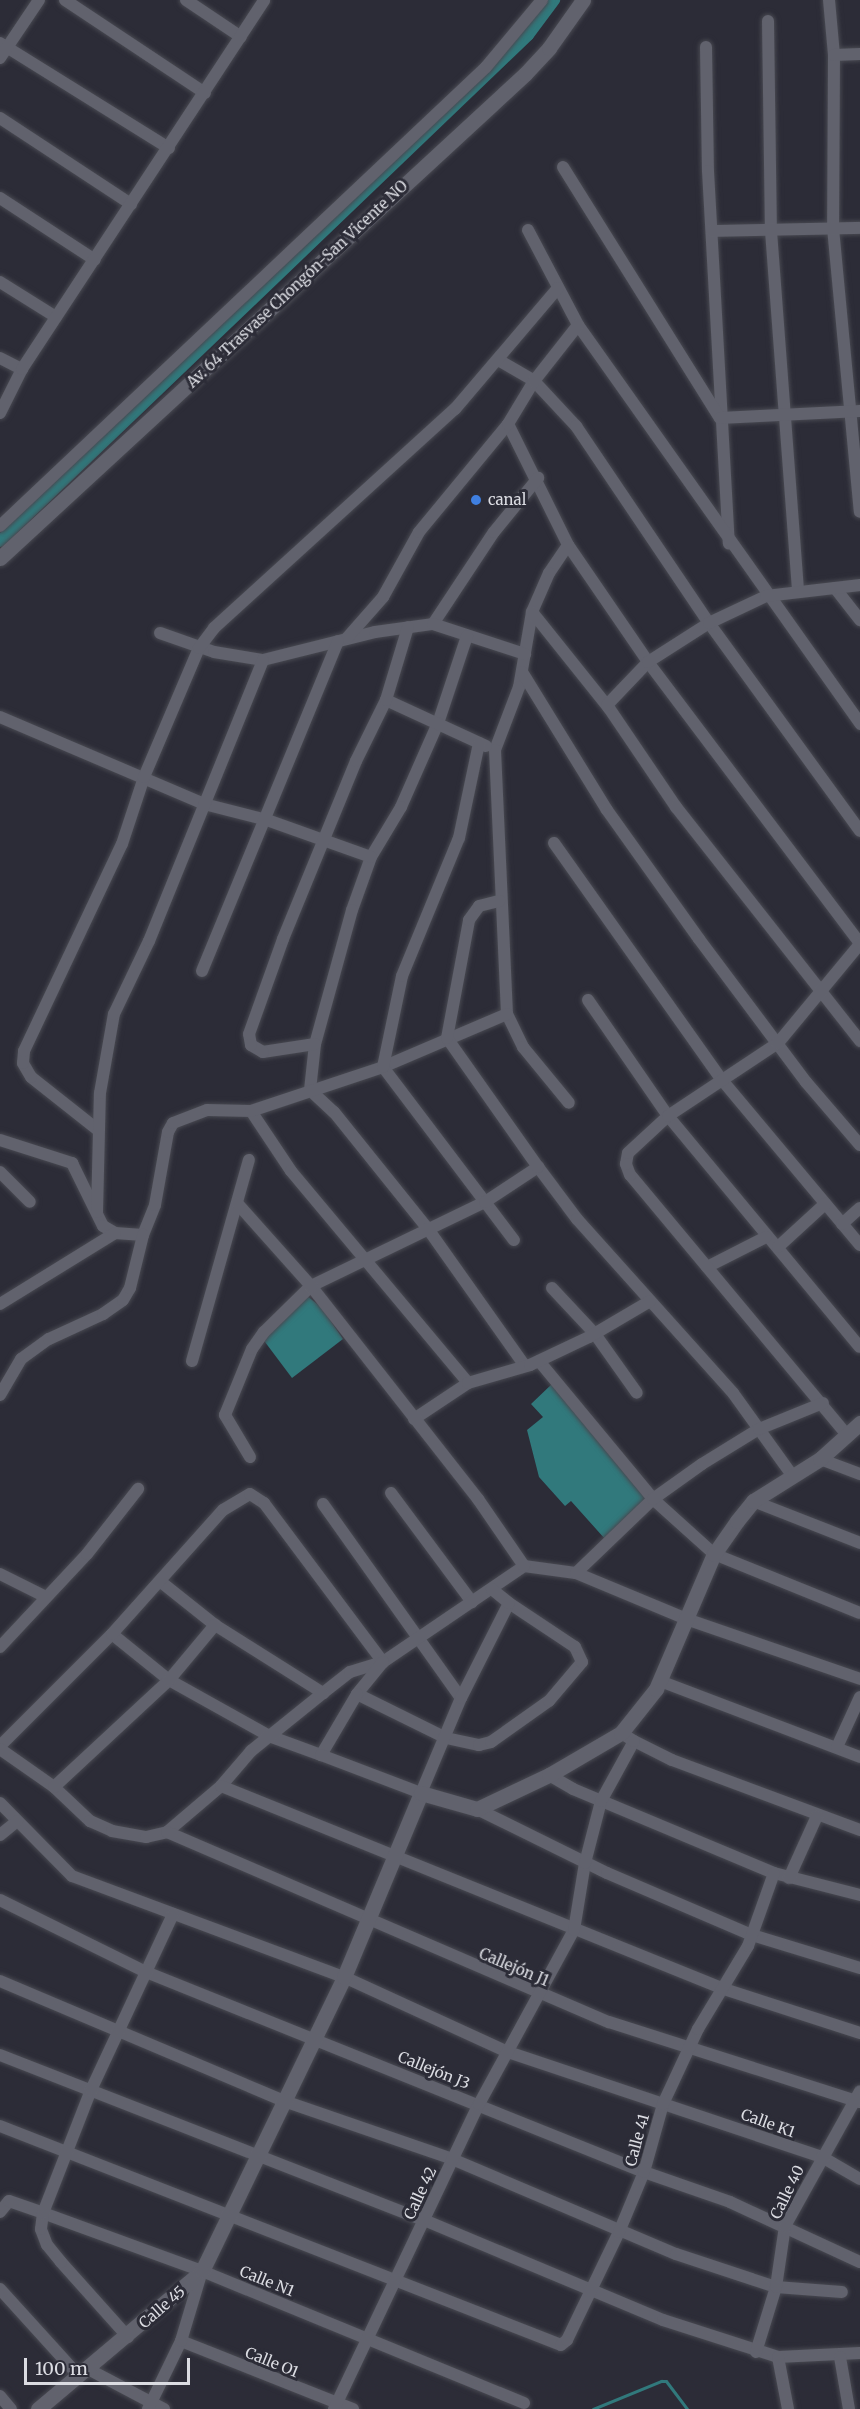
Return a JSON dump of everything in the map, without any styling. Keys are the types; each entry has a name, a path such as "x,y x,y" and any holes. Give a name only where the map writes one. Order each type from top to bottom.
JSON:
{"street":[{"path":"39,0 2,49 169,148"},
{"path":"65,0 205,93"},
{"path":"186,0 242,37"},
{"path":"0,413 22,369 242,37 264,0"},
{"path":"0,526 486,67 542,0"},
{"name":"Av. 64 Trasvase Chongón-San Vicente NO","path":"0,558 525,75 583,0"},
{"path":"829,0 834,55 833,228 855,411 860,512"},
{"path":"768,21 771,231 798,589"},
{"path":"706,47 720,418 729,543"},
{"path":"834,55 860,54"},
{"path":"0,118 131,204"},
{"path":"563,168 720,418"},
{"path":"0,198 95,260"},
{"path":"712,231 860,228"},
{"path":"528,230 578,325 766,596 860,724"},
{"path":"0,282 56,317"},
{"path":"98,1130 31,1077 23,1063 24,1051 118,853 144,777 199,648 214,628 455,410 500,361 558,288"},
{"path":"202,971 342,640 383,597 419,532 508,424 534,381 578,325"},
{"path":"0,358 22,369"},
{"path":"500,361 534,381 576,426 709,624 860,831"},
{"path":"720,418 855,411"},
{"path":"508,424 538,478 568,545 648,662 860,943 778,1043 668,1116 628,1153 626,1164 630,1175 824,1403 847,1435"},
{"path":"433,624 495,532 538,478"},
{"path":"568,545 531,612 522,672 495,750 499,901 507,1014 523,1047 569,1103"},
{"path":"607,705 648,662 709,624 766,596 798,589 860,585"},
{"path":"835,588 860,620"},
{"path":"531,612 607,705 676,807 860,1041"},
{"path":"160,633 199,648 263,660 342,640 433,624 525,654"},
{"path":"315,1044 263,1052 251,1045 249,1034 325,839 386,700 408,627"},
{"path":"310,1090 315,1044 371,857 401,807 438,723 467,636"},
{"path":"97,1220 98,1130 104,1054 114,1014 149,941 263,660"},
{"path":"522,672 607,810 778,1043 860,1145"},
{"path":"386,700 495,750"},
{"path":"0,717 204,804 267,820 371,857"},
{"path":"479,743 459,838 402,976 383,1067 514,1240"},
{"path":"554,843 722,1080 860,1245"},
{"path":"499,901 479,906 469,920 447,1038 577,1219 733,1393 792,1476"},
{"path":"588,1000 668,1116 766,1237 778,1247 860,1347"},
{"path":"0,1395 21,1359 49,1339 103,1314 123,1300 130,1288 144,1235 155,1205 168,1132 173,1123 207,1110 250,1111 383,1067 507,1014"},
{"path":"310,1090 334,1112 428,1230 525,1366"},
{"path":"250,1111 291,1170 468,1383"},
{"path":"0,1140 72,1163 82,1178 97,1220 115,1233 144,1235"},
{"path":"192,1361 249,1160"},
{"path":"250,1457 226,1421 226,1408 252,1349 311,1286 365,1257 485,1202 538,1167"},
{"path":"0,1172 30,1202"},
{"path":"238,1204 311,1286 478,1500 524,1566"},
{"path":"778,1247 825,1204"},
{"path":"842,1224 860,1208"},
{"path":"0,1304 115,1233"},
{"path":"707,1267 766,1237"},
{"path":"552,1288 595,1334 637,1393"},
{"path":"414,1419 468,1383 539,1361 595,1334 651,1301"},
{"path":"539,1361 653,1499 714,1554 860,1613"},
{"path":"576,1573 653,1499 759,1429 824,1403"},
{"path":"477,1809 627,1737 660,1681 689,1620 714,1554 753,1501 820,1459 860,1423"},
{"path":"820,1459 860,1474"},
{"path":"0,1647 44,1596 87,1554 138,1489"},
{"path":"391,1492 472,1602"},
{"path":"241,1496 257,1496 383,1662 350,1672 269,1736 220,1786 167,1832 146,1837 112,1831 90,1821 54,1787 0,1748 112,1634 223,1510 241,1496"},
{"path":"753,1501 860,1543"},
{"path":"323,1504 415,1638 461,1698"},
{"path":"321,1755 357,1694 383,1662 415,1638 524,1566 576,1573 689,1620 860,1679"},
{"path":"0,1574 44,1596"},
{"path":"160,1582 215,1625 322,1693"},
{"path":"357,1694 446,1738 479,1745 491,1742 549,1701 582,1662 574,1647 509,1604 492,1589"},
{"path":"149,2407 181,2341 202,2271 230,2218 312,2038 344,1977 461,1698 509,1604"},
{"path":"54,1787 169,1680 215,1625"},
{"path":"112,1634 169,1680 269,1736 421,1793 477,1809 585,1863 752,1935 860,1968"},
{"path":"660,1681 860,1757"},
{"path":"837,1747 860,1697"},
{"path":"627,1737 818,1816 860,1830"},
{"name":"Calle 42","path":"336,2406 479,2104 541,1995 574,1930 585,1863 601,1802 627,1737"},
{"path":"549,1775 601,1802 774,1873 860,1895"},
{"path":"220,1786 724,1989 860,2033"},
{"name":"Calle K1","path":"0,1803 72,1876 344,1977 508,2052 822,2157 860,2179"},
{"path":"789,1878 818,1816"},
{"path":"0,1835 17,1821"},
{"name":"Callejón J1","path":"167,1832 541,1995 688,2049 858,2098"},
{"name":"Calle 41","path":"395,2280 549,2343 561,2345 567,2340 592,2292 644,2172 663,2103 688,2049 724,1989 752,1935 774,1873"},
{"name":"Callejón J3","path":"0,1900 146,1972 644,2172 785,2226 860,2262"},
{"path":"128,2337 47,2245 41,2229 43,2213 91,2090 173,1914"},
{"path":"0,1981 284,2101 452,2159 619,2232 776,2287 842,2292"},
{"path":"0,2055 424,2220 592,2292 756,2352 778,2357 840,2357 860,2353"},
{"name":"Calle 40","path":"756,2352 776,2287 785,2226 822,2157 858,2098"},
{"path":"0,2126 230,2218 395,2280"},
{"name":"Calle N1","path":"0,2212 5,2199 202,2271 524,2403"},
{"name":"Calle 45","path":"38,2409 128,2337 202,2271"},
{"path":"0,2289 84,2373 149,2407 164,2409"},
{"name":"Calle O1","path":"181,2341 336,2406 353,2409"},
{"path":"778,2357 788,2409"},
{"path":"840,2357 849,2409"},
{"path":"0,2396 11,2409"}],"shaded area":[{"path":"306,1295 321,1307 343,1339 292,1378 259,1334"},
{"path":"553,1383 649,1499 605,1539 571,1501 565,1506 539,1477 527,1430 543,1417 531,1404"}],"waterway":[{"path":"0,541 528,35 554,0"},
{"path":"593,2409 661,2381 666,2381 687,2409"}],"place":[{"name":"canal","path":"476,500"}]}
